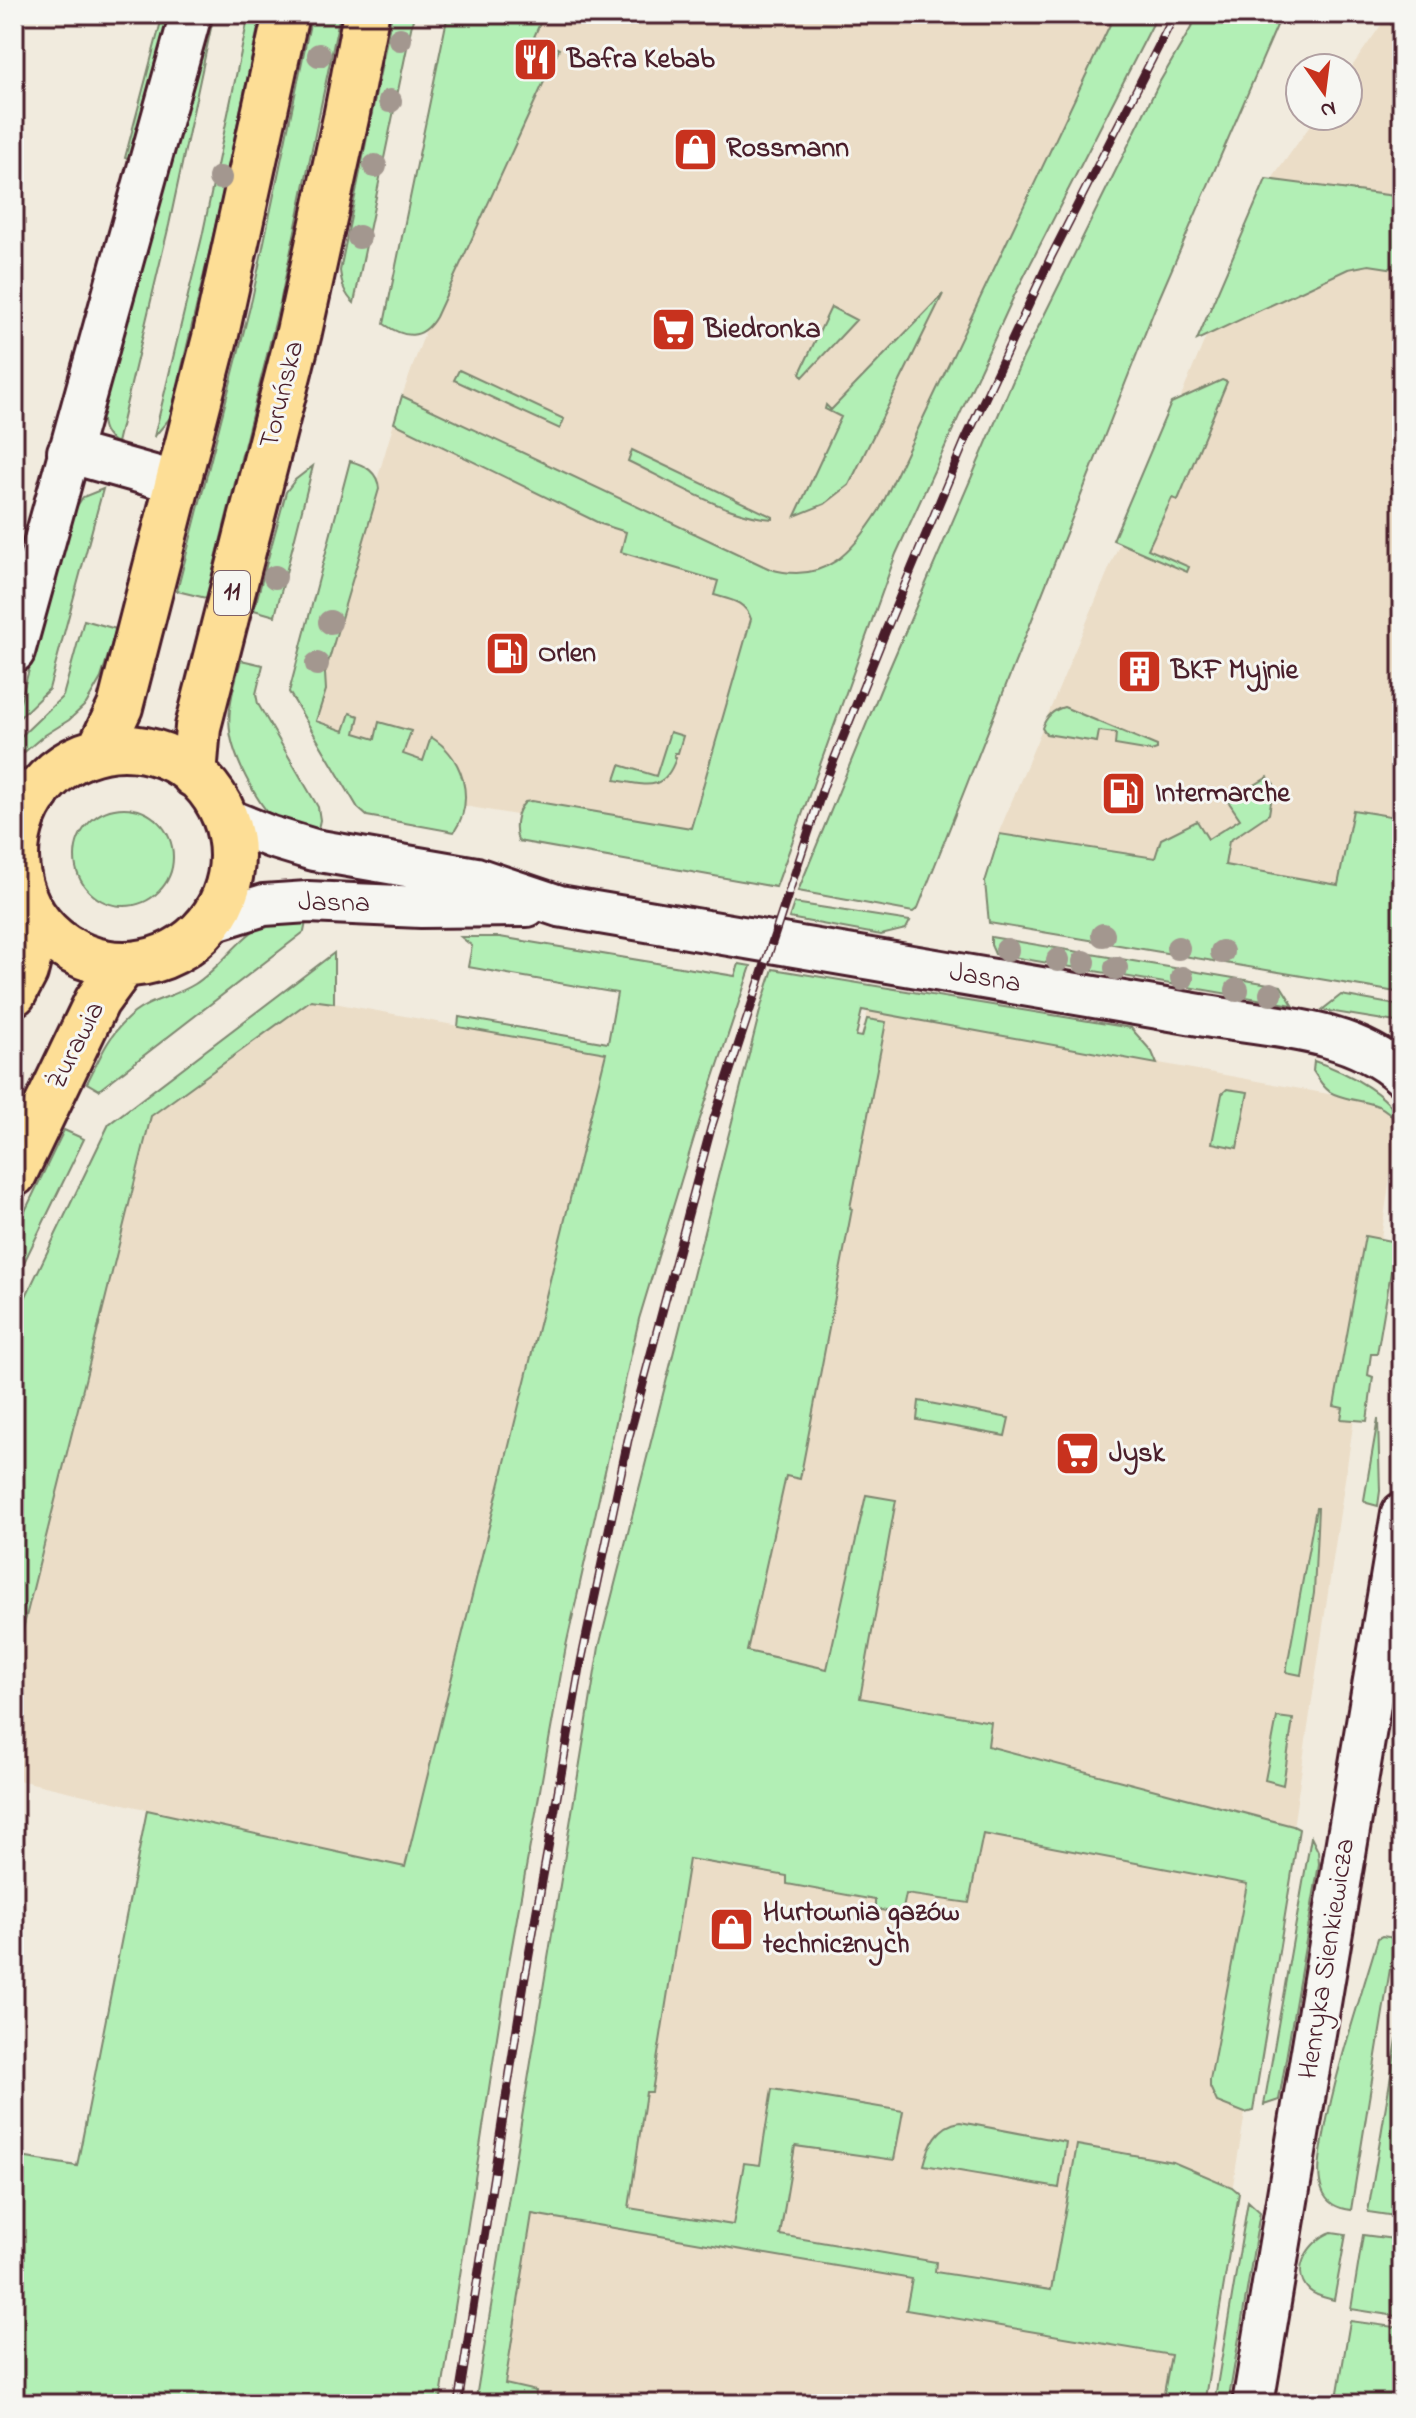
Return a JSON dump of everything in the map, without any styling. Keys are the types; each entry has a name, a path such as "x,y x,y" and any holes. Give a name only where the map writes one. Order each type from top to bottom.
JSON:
{"main road":[{"path":"99,751 120,707 216,334 286,14"},
{"name":"Toruńska","path":"194,775 198,727 299,332 366,14"},
{"path":"121,748 144,750 166,757 194,775 215,799 231,844 231,872 223,898 209,922 176,951 156,959 124,964 102,962 81,955 53,938 38,922 23,897 16,876 18,834 25,812 25,793 75,760 99,751 121,748"},
{"path":"14,993 25,972 38,922"},
{"name":"Żurawia","path":"14,1174 97,1001 124,964"}],"street":[{"path":"14,652 191,14"},
{"path":"68,452 178,483"},
{"name":"Jasna","path":"224,818 314,850 476,878 559,906 1304,1031 1334,1038 1369,1053 1402,1075"},
{"name":"Jasna","path":"209,922 264,905 308,902 433,907 559,906"},
{"name":"Henryka Sienkiewicza","path":"1253,2404 1402,1513"}],"shaded area":[{"path":"540,14 1123,14 1088,76 735,853 367,789 310,705 402,396"},
{"path":"1389,14 1402,14 1402,900 998,834 1272,179 1306,132 1364,132 1362,52"},
{"path":"312,999 606,1053 405,1868 14,1779 14,1665 151,1116"},
{"path":"868,1010 1367,1101 1381,1106 1398,1124 1291,1841 1196,2404 534,2404 536,2391 505,2385 542,2154 822,1204"}],"green space":[{"path":"163,14 171,14 130,160 125,158"},
{"path":"210,14 214,14 169,225 117,443 104,430 101,412"},
{"path":"249,14 261,14 218,215 170,418 154,437 202,237"},
{"path":"312,14 340,14 280,303 206,598 177,591 252,299"},
{"path":"392,14 414,14 354,303 344,288 340,271"},
{"path":"448,14 544,14 534,37 559,49 436,317 425,330 412,335 384,324"},
{"path":"1115,14 1158,14 1014,296 896,554 776,887 518,841 517,816 525,802 532,801 691,828 751,619 741,605 714,595 718,581 621,552 626,532 601,524 394,423 402,396 770,569 789,573 807,572 836,561 859,539 880,509"},
{"path":"1199,14 1282,14 1155,308 918,908 913,912 798,891 1021,362 1159,83"},
{"path":"1266,179 1402,197 1402,270 1369,265 1348,269 1197,340"},
{"path":"943,294 849,485 825,504 795,516 841,417 825,409 826,405 831,410"},
{"path":"831,307 856,320 803,377 800,373"},
{"path":"459,370 564,419 560,429 454,380"},
{"path":"1222,380 1227,382 1178,500 1172,498 1148,549 1189,567 1187,572 1113,540 1171,403"},
{"path":"632,450 773,519 718,505 680,487 628,461"},
{"path":"350,461 370,470 379,489 325,673 326,690 316,721 344,731 350,713 359,716 355,733 375,739 379,722 411,731 403,754 423,761 431,737 442,745 458,767 465,793 461,819 454,832 367,816 358,808 289,692"},
{"path":"313,466 275,616 254,610 286,492 295,480"},
{"path":"103,489 49,689 14,723 14,701 20,702 73,512 83,497"},
{"path":"84,620 116,629 101,678 86,704 14,761 14,743 63,696"},
{"path":"241,660 263,665 256,694 258,704 318,807 320,820 316,838 271,816 241,767 229,724"},
{"path":"1064,707 1157,746 1157,749 1151,751 1115,745 1116,733 1099,731 1097,742 1046,734 1042,728 1048,717"},
{"path":"670,732 683,736 666,777 653,784 615,780 620,765 656,776"},
{"path":"1268,777 1274,784 1269,814 1229,841 1225,865 1338,885 1353,810 1402,818 1402,993 989,923 985,882 1000,834 1155,858 1161,839 1197,821 1208,839 1240,819 1228,801"},
{"path":"124,808 143,811 159,822 170,838 173,857 170,876 159,892 143,903 124,906 105,903 89,892 78,876 75,857 78,838 89,822 105,811"},
{"path":"794,903 910,921 906,929 881,935 789,918"},
{"path":"307,917 304,932 99,1090 87,1083 113,1035 133,1014 195,984 260,927 274,921"},
{"path":"461,937 500,937 735,976 739,964 751,966 697,1128 639,1319 566,1646 506,1979 440,2404 14,2404 14,2156 77,2166 147,1810 405,1867 606,1053 458,1027 459,1017 608,1043 617,993 468,967 472,946"},
{"path":"991,937 1281,986 1293,1005 995,954"},
{"path":"334,953 334,1003 311,1000 151,1116 14,1665 14,1321 109,1124"},
{"path":"773,969 1131,1028 1152,1052 1157,1064 862,1010 856,1036 862,1037 867,1019 886,1022 800,1479 786,1476 747,1651 827,1669 866,1495 896,1500 860,1698 991,1722 988,1746 1299,1829 1253,2111 1245,2113 1217,2102 1210,2080 1247,1884 983,1834 969,1903 906,1894 902,1914 875,1909 875,1900 787,1884 787,1876 689,1859 652,2092 646,2092 629,2208 733,2225 744,2163 760,2165 772,2089 903,2111 894,2160 795,2146 780,2235 936,2262 935,2272 1051,2290 1077,2145 1173,2162 1232,2187 1239,2193 1204,2404 1162,2404 1171,2355 906,2310 912,2279 532,2214 505,2384 536,2391 534,2404 475,2404 599,1647"},
{"path":"1341,995 1402,1006 1402,1023 1322,1010"},
{"path":"1314,1061 1354,1078 1382,1097 1399,1120 1402,1132 1396,1121 1381,1107 1345,1098 1328,1090 1313,1071"},
{"path":"1227,1089 1248,1092 1237,1148 1212,1143 1222,1094"},
{"path":"64,1130 84,1139 14,1283 14,1234"},
{"path":"1365,1236 1396,1242 1377,1354 1371,1354 1368,1375 1373,1377 1367,1421 1341,1419 1343,1408 1334,1406"},
{"path":"919,1401 1009,1418 1005,1436 917,1420"},
{"path":"1378,1419 1380,1491 1378,1506 1364,1500"},
{"path":"1316,1508 1314,1593 1301,1675 1286,1672"},
{"path":"1277,1717 1293,1719 1283,1785 1265,1780"},
{"path":"1311,1837 1318,1851 1319,1864 1279,2100 1264,2105"},
{"path":"1378,1938 1395,1938 1351,2210 1327,2199 1320,2184 1320,2163 1341,2060"},
{"path":"1402,2010 1402,2217 1368,2212"},
{"path":"960,2122 1066,2142 1059,2188 924,2165 940,2132"},
{"path":"1248,2201 1260,2212 1228,2404 1214,2404"},
{"path":"1332,2232 1346,2234 1334,2300 1311,2292 1303,2282 1301,2273 1310,2248"},
{"path":"1363,2235 1402,2240 1402,2317 1351,2309"},
{"path":"1350,2321 1402,2328 1402,2404 1336,2404"}],"railway":[{"path":"458,2404 524,1983 581,1662 628,1440 711,1128 824,785 886,630 965,441 1051,257 1175,14"}],"place":[{"name":"Bafra Kebab","path":"536,60"},
{"name":"Rossmann","path":"695,149"},
{"name":"Biedronka","path":"673,330"},
{"name":"Orlen","path":"507,654"},
{"name":"BKF Myjnie","path":"1140,671"},
{"name":"Intermarche","path":"1124,794"},
{"name":"Jysk","path":"1078,1454"},
{"name":"Hurtownia gazów technicznych","path":"732,1929"}]}
